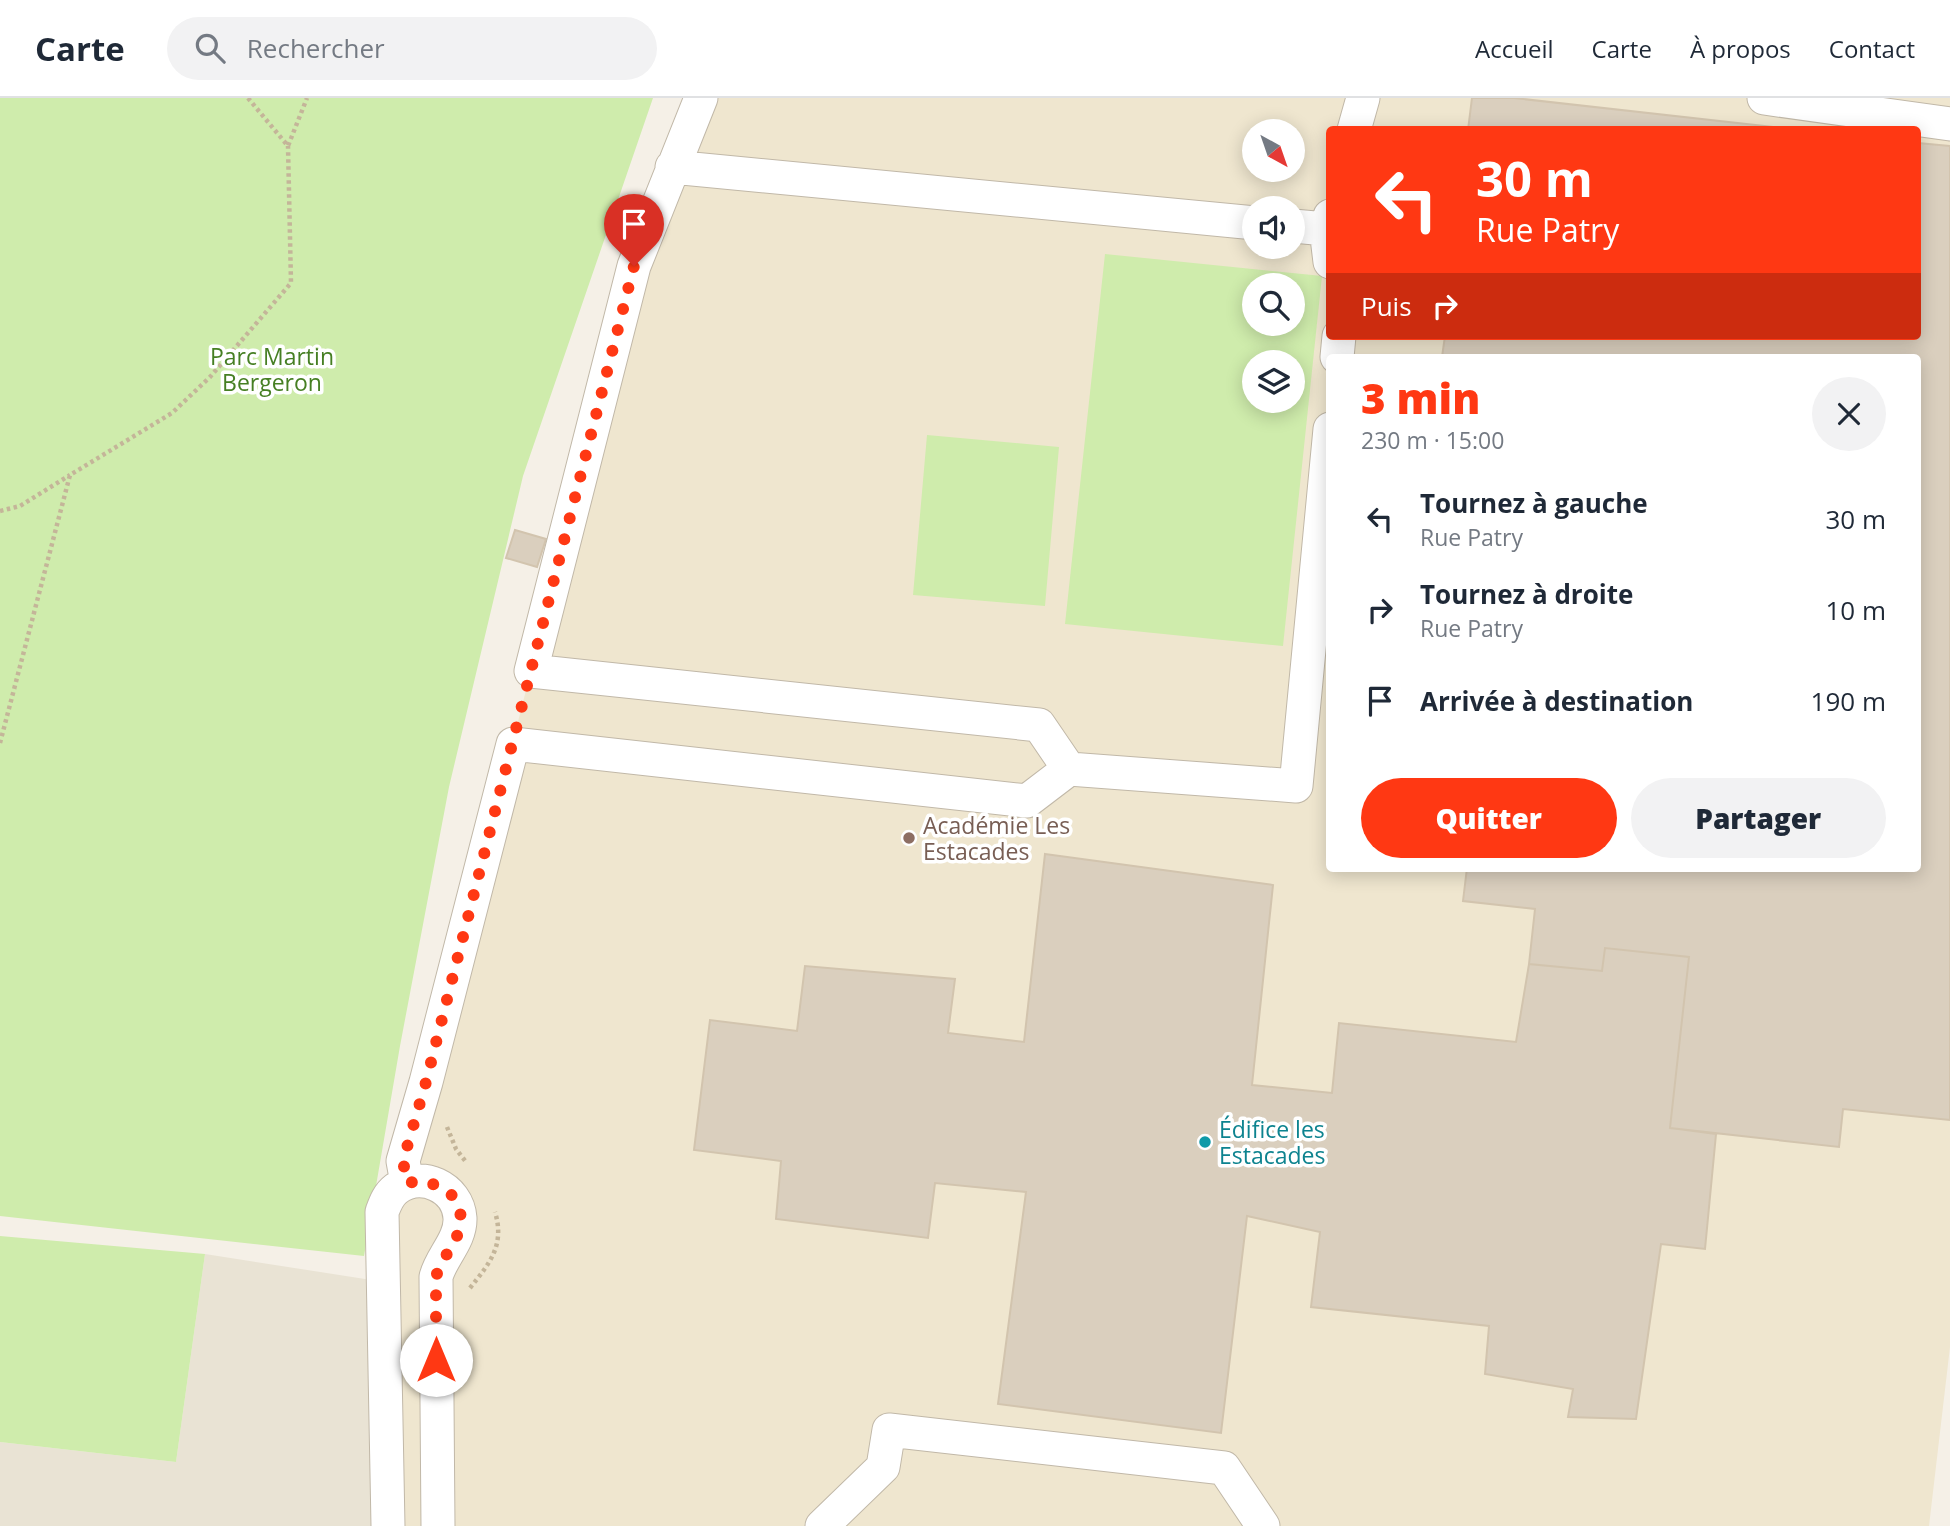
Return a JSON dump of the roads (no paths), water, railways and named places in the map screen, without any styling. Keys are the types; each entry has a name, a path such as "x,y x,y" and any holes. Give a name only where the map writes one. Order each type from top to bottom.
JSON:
{"street":[{"path":"701,98 634,266 531,671 1039,725 1069,769"},
{"path":"1355,126 1363,98"},
{"path":"1764,98 1950,124"},
{"path":"672,167 1242,222"},
{"path":"1305,225 1326,223"},
{"path":"407,1183 403,1161 513,744 1027,801 1069,769 1296,786 1326,471"},
{"path":"388,1526 382,1212 395,1189 420,1181 433,1182 444,1188 459,1209 460,1221 458,1233 439,1265 436,1277 438,1526"},
{"path":"822,1526 883,1467 890,1430 1224,1468 1263,1526"}],"place":[{"name":"Académie Les Estacades","path":"909,838"},
{"name":"Édifice les Estacades","path":"1205,1142"}],"park label":[{"name":"Parc Martin Bergeron","path":"272,369"}]}
